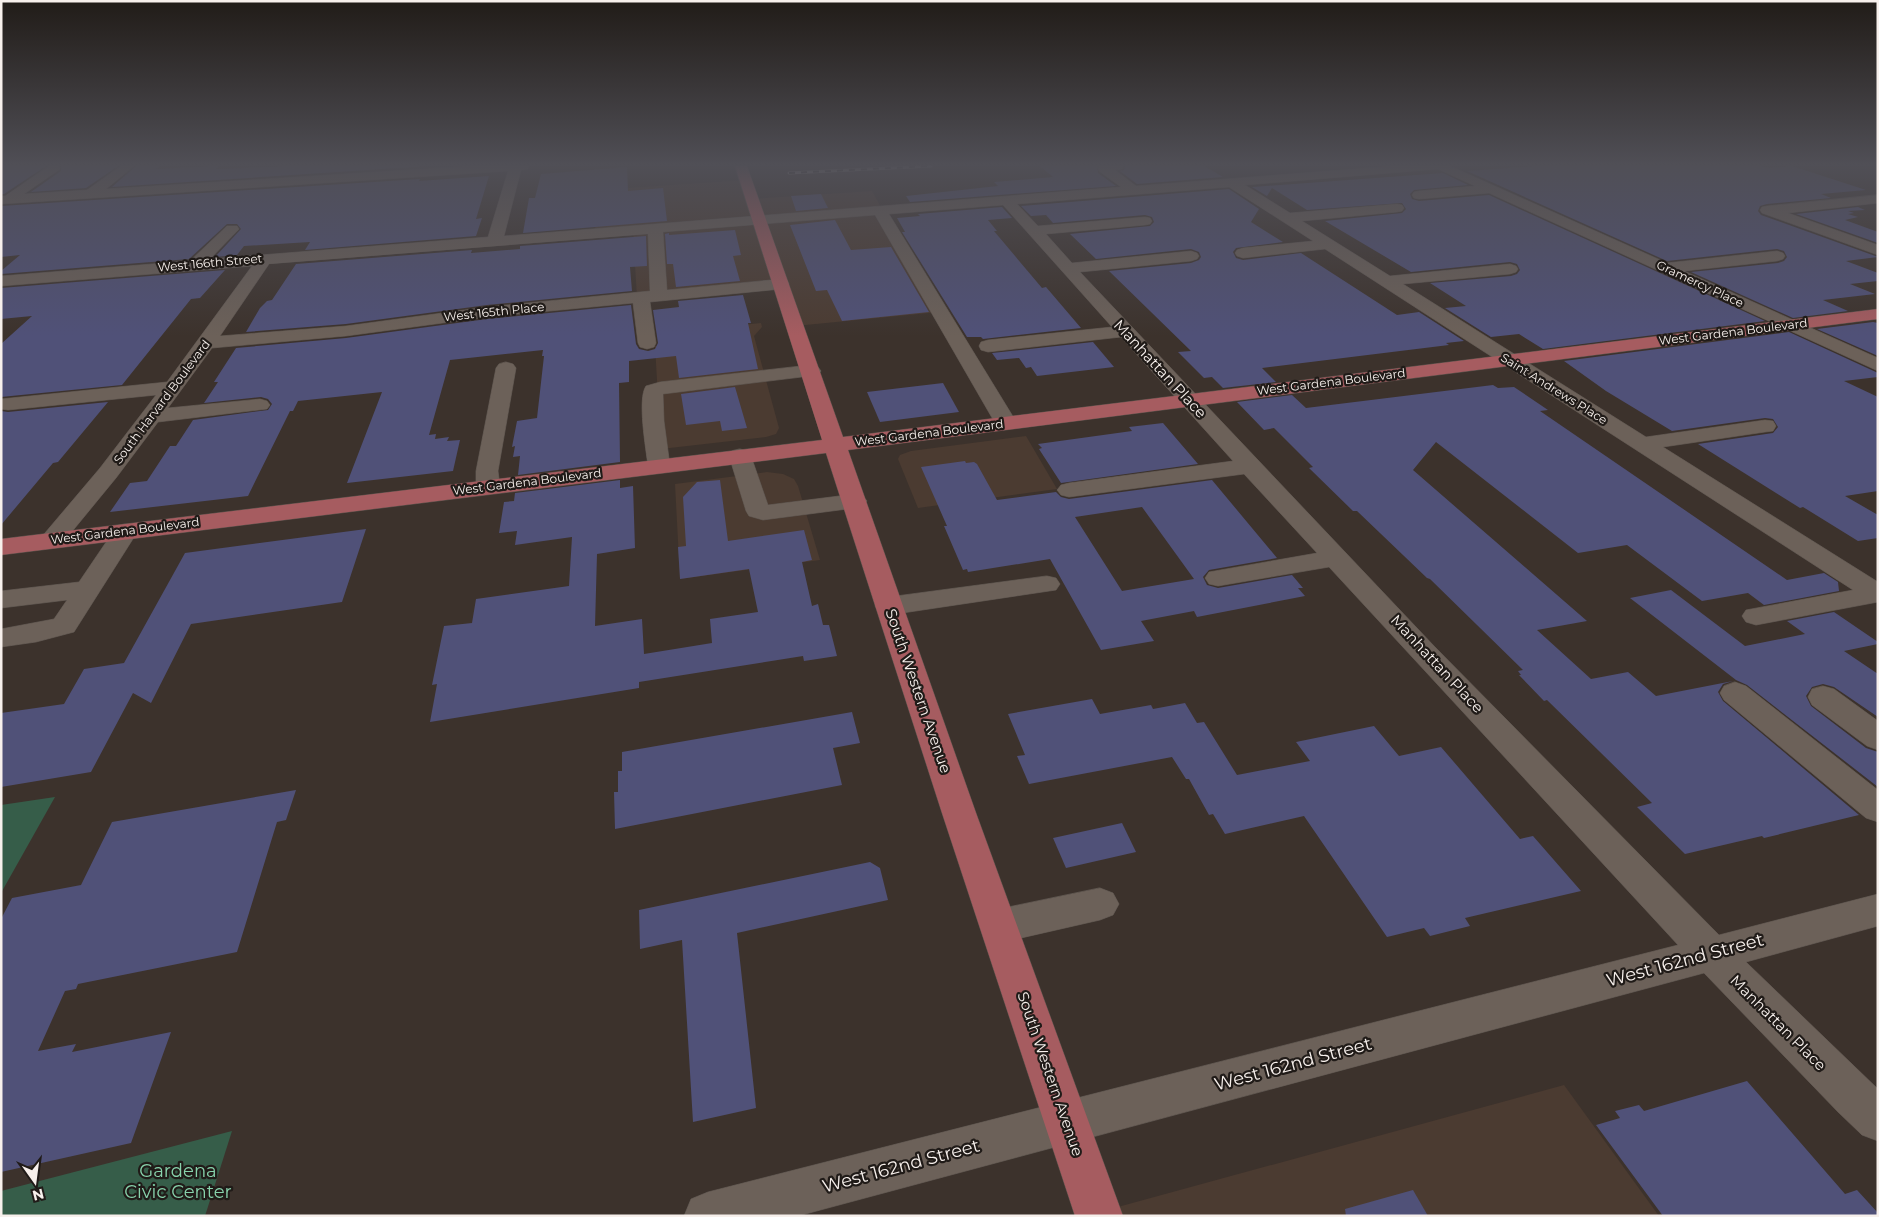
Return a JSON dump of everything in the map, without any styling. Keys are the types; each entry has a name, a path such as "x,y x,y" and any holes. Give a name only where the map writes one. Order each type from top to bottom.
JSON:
{"main road":[{"name":"South Western Avenue","path":"759,223 811,370 998,926 1099,1216"},
{"name":"West Gardena Boulevard","path":"1,547 836,445 1878,314"}],"street":[{"path":"495,240 500,223"},
{"name":"West 166th Street","path":"1,281 722,223"},
{"path":"879,223 1006,423"},
{"name":"Manhattan Place","path":"1026,223 1336,558 1709,953 1852,1097 1878,1119"},
{"path":"1033,231 1125,223"},
{"name":"Saint Andrews Place","path":"1293,223 1878,594"},
{"name":"Gramercy Place","path":"1566,223 1878,365"},
{"path":"1803,223 1878,250"},
{"path":"647,343 655,228"},
{"path":"195,264 232,229"},
{"path":"1242,253 1327,244"},
{"path":"1067,268 1192,256"},
{"path":"1664,268 1777,256"},
{"path":"1273,264 1347,257"},
{"name":"South Harvard Boulevard","path":"52,540 108,473 206,343 265,259"},
{"path":"1386,282 1510,269"},
{"name":"West 165th Place","path":"206,343 346,330 487,312 781,284"},
{"path":"988,346 1124,331"},
{"path":"488,487 487,470 506,368"},
{"path":"654,467 653,390 811,370"},
{"path":"640,373 654,467"},
{"path":"8,404 173,387"},
{"path":"151,416 260,405"},
{"path":"1641,444 1765,426"},
{"path":"740,456 758,511 764,513 855,502"},
{"path":"1069,490 1250,466"},
{"path":"1,638 36,633 64,626 126,531"},
{"path":"1218,578 1336,558"},
{"path":"889,606 1047,584"},
{"path":"1,600 88,589"},
{"path":"1756,616 1878,594"},
{"path":"1735,694 1878,809"},
{"path":"1823,697 1878,738"},
{"path":"998,926 1100,904"},
{"name":"West 162nd Street","path":"708,1216 785,1206 1067,1123 1878,910"}],"shaded area":[{"path":"595,223 890,223 939,312 795,326 781,284 637,298 633,230 595,233"},
{"path":"761,323 762,327 754,336 779,428 776,434 766,437 661,449 655,346 684,343 683,331"},
{"path":"1026,436 1057,489 918,508 898,459 900,455 911,451"},
{"path":"767,472 783,474 794,479 798,486 820,560 680,579 675,484"},
{"path":"1564,1085 1659,1216 1085,1216"}],"green space":[{"path":"55,797 1,893 1,805"},
{"name":"Gardena Civic Center","path":"232,1131 205,1216 1,1216 1,1191"}],"building":[{"path":"1,223 480,223 476,236 305,250 310,242 244,246 237,255 215,257 241,229 237,224 227,224 189,259 1,274 1,271 20,255 1,257"},
{"path":"525,223 645,223 523,233"},
{"path":"836,223 851,250 891,247 929,312 842,321 827,290 816,291 790,225"},
{"path":"900,223 990,223 997,231 994,231 1042,288 1046,287 1081,328 983,339 981,337 967,337 902,232 905,232"},
{"path":"1153,223 1252,223 1283,242 1236,248 1233,252 1236,258 1243,260 1301,253 1397,315 1419,312 1464,341 1446,343 1449,345 1262,368 1276,382 1223,388 1212,377 1204,378 1178,352 1191,351 1109,271 1191,263 1199,260 1201,257 1199,252 1191,249 1096,259 1070,234 1150,226"},
{"path":"1328,223 1550,223 1765,321 1543,349 1519,334 1491,337 1445,308 1466,306 1430,283 1511,276 1517,274 1520,270 1517,264 1510,262 1411,272"},
{"path":"1582,223 1783,223 1878,257 1846,261 1878,273 1878,281 1850,284 1875,294 1823,300 1848,311 1793,318 1691,272 1778,263 1784,261 1787,257 1784,251 1777,249 1667,261"},
{"path":"1821,223 1853,223 1878,232 1878,243"},
{"path":"735,230 741,255 733,256 740,281 676,287 673,264 667,264 665,234"},
{"path":"646,236 647,266 630,267 632,291 487,305 346,324 246,332 260,308 267,301 272,300 296,264 472,250 471,253 520,249 520,246"},
{"path":"225,270 200,298 191,299 122,385 1,397 1,344 32,316 1,319 1,288"},
{"path":"743,295 751,323 748,323 758,369 679,378 676,356 629,361 629,382 619,383 620,462 518,475 520,456 513,457 515,446 512,447 517,421 537,418 544,356 542,356 543,350 450,360 429,435 436,434 435,439 449,437 447,441 460,440 453,471 347,483 382,392 298,401 293,411 290,411 248,496 110,512 130,483 147,481 170,446 176,446 193,420 268,410 272,404 268,399 261,397 204,403 218,382 214,382 236,348 346,338 487,319 631,305 636,344 639,349 648,351 655,349 658,343 653,310 679,307 678,301"},
{"path":"1878,323 1878,356 1817,329"},
{"path":"1789,332 1878,373 1878,377 1844,381 1878,397 1878,491 1845,496 1878,515 1878,538 1858,541 1803,507 1800,508 1698,444 1773,433 1778,427 1773,419 1765,418 1672,431 1606,391 1564,361"},
{"path":"1093,342 1114,367 1037,376 1031,367 1026,368 1019,358 997,360 992,353"},
{"path":"943,383 959,412 880,422 867,392"},
{"path":"1493,385 1498,388 1514,387 1548,410 1540,411 1787,580 1824,573 1838,582 1839,591 1764,605 1748,593 1702,601 1627,545 1578,553 1436,442 1413,470 1587,621 1537,630 1591,679 1628,672 1656,696 1733,681 1723,684 1718,692 1723,701 1859,815 1764,838 1762,836 1685,854 1637,807 1652,803 1547,700 1544,701 1519,675 1521,675 1518,671 1523,670 1430,579 1357,511 1353,511 1309,468 1313,467 1274,428 1264,430 1237,402 1292,395 1306,408"},
{"path":"735,387 747,428 722,431 720,421 686,425 681,394"},
{"path":"108,402 58,462 53,463 1,525 1,411 8,412"},
{"path":"1163,423 1198,464 1061,483 1039,449 1042,448 1038,444 1132,431 1129,427"},
{"path":"965,461 966,463 974,462 977,464 997,500 1056,492 1061,497 1069,499 1212,480 1277,558 1209,570 1203,577 1207,585 1218,588 1292,575 1303,588 1298,588 1305,596 1197,617 1194,611 1141,621 1154,641 1101,650 1050,559 968,572 967,569 963,570 944,526 947,526 921,467","holes":["1142,507 1194,579 1122,591 1075,517"]},
{"path":"620,480 620,488 633,486 635,548 597,554 595,626 642,619 644,654 712,643 710,619 758,612 749,569 680,579 678,547 686,546 683,497 697,482 720,480 728,541 804,530 812,560 802,562 812,606 818,604 823,625 829,625 837,656 804,661 803,656 639,682 639,688 430,722 437,684 432,685 444,626 472,623 476,599 569,586 572,537 515,545 517,531 499,533 504,502 514,501 515,493"},
{"path":"366,529 342,602 191,624 151,703 133,693 91,772 1,787 1,713 64,704 84,669 124,663 185,553"},
{"path":"1671,590 1745,646 1805,634 1787,621 1834,612 1878,642 1878,644 1844,651 1878,674 1878,717 1834,687 1823,684 1812,687 1806,696 1811,706 1866,748 1878,752 1878,787 1747,685 1736,680 1630,598"},
{"path":"1092,699 1100,714 1151,705 1153,709 1185,703 1197,723 1204,722 1237,775 1310,761 1296,742 1374,726 1399,756 1441,747 1520,839 1533,836 1581,891 1465,918 1470,926 1430,936 1424,928 1387,937 1304,816 1225,834 1213,814 1209,815 1189,779 1186,779 1172,757 1029,784 1017,756 1025,755 1008,714"},
{"path":"852,712 860,743 833,748 842,785 615,829 614,792 618,792 618,771 622,771 622,752"},
{"path":"296,790 286,820 277,822 237,952 78,984 76,989 65,991 38,1051 76,1044 72,1052 171,1032 131,1143 1,1172 1,919 12,898 81,885 112,822"},
{"path":"1122,823 1136,852 1066,868 1053,838"},
{"path":"870,862 880,868 888,900 737,933 756,1108 693,1122 682,940 640,949 639,910"},
{"path":"1747,1081 1845,1194 1857,1190 1878,1213 1878,1216 1663,1216 1596,1125 1620,1118 1615,1111 1639,1105 1644,1111"},
{"path":"1413,1190 1428,1216 1346,1216 1345,1209"}]}
